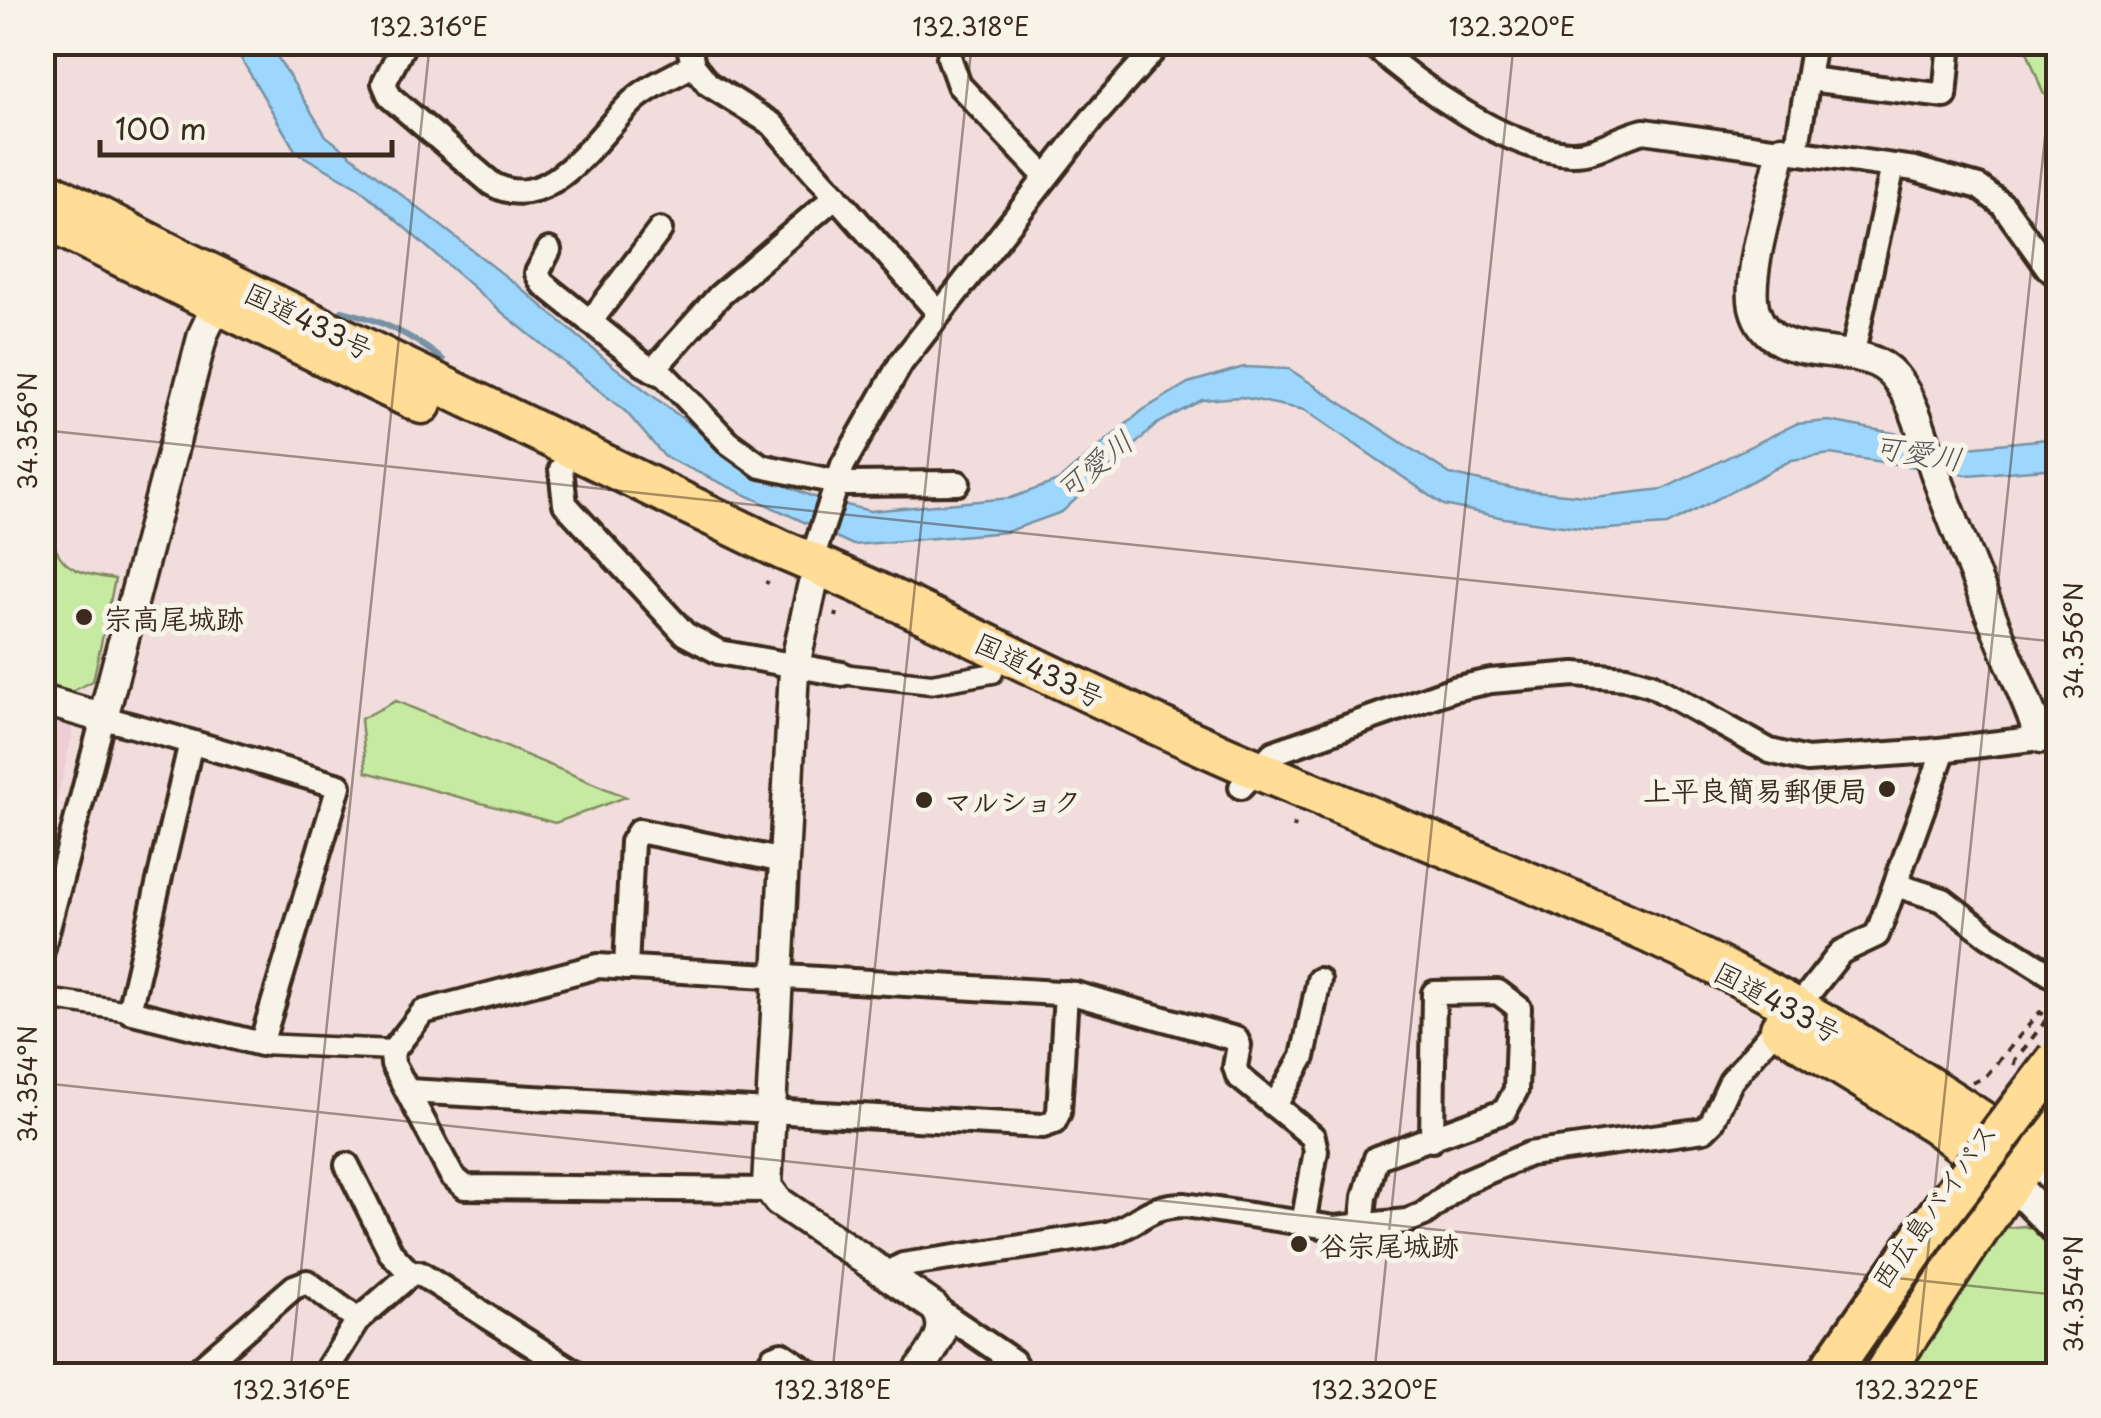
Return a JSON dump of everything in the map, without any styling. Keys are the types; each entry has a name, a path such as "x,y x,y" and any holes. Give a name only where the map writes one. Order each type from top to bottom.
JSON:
{"highway":[{"name":"国道433号","path":"42,188 222,293 561,470 824,576 993,673 1248,778"},
{"name":"国道433号","path":"42,218 222,293 1248,778 1787,1017 1934,1122 1979,1137 2034,1173"},
{"name":"西広島バイパス","path":"1815,1376 2053,1028"},
{"name":"西広島バイパス","path":"1826,1376 1930,1225 2058,1059"},
{"name":"西広島バイパス","path":"1858,1376 1953,1239 2058,1099"},
{"name":"西広島バイパス","path":"1882,1376 2034,1173 2058,1125"}],"main road":[{"path":"2034,1173 2058,1230"}],"street":[{"path":"405,42 384,83 390,98 492,184 505,192 519,193 561,176 634,100 691,54 708,84 772,124 938,312"},
{"path":"953,42 950,57 958,85 1046,178"},
{"path":"1021,1376 1013,1361 778,1200 769,1190 766,1176 795,668 824,576 858,434 938,312 1122,84 1161,42"},
{"path":"1370,42 1399,69 1502,135 1570,154 1594,150 1644,131 1894,166 1979,187 2003,205 2048,268 2058,276"},
{"path":"1248,778 1284,748 1465,685 1576,674 1626,678 1651,685 1770,751 1788,757 1826,760 2050,737 1939,483 1908,399 1887,369 1872,360 1789,346 1766,330 1754,308 1753,278 1808,79 1814,42"},
{"path":"1808,79 1945,96 1950,42"},
{"path":"1852,356 1894,166"},
{"path":"653,370 720,296 836,196"},
{"path":"590,322 660,230"},
{"path":"549,250 538,279 668,378 744,456 780,472 842,489 958,483"},
{"path":"42,950 203,334 222,293"},
{"path":"561,470 564,504 685,634 719,652 795,668 931,684 993,673"},
{"path":"42,700 339,786 262,1044"},
{"path":"128,1011 191,742"},
{"path":"885,1274 904,1265 1107,1234 1149,1210 1167,1205 1303,1224 1362,1227 1414,1220 1464,1182 1529,1154 1704,1130 1712,1122 1731,1081 1841,952 1876,935 1944,750"},
{"path":"626,968 632,842 640,831 784,861"},
{"path":"1896,886 1943,900 1988,935 2058,978"},
{"path":"769,1190 465,1187 452,1176 393,1064 393,1050 418,1015 428,1010 593,967 1066,994 1231,1036 1239,1045 1236,1073 1309,1132 1316,1144 1303,1224"},
{"path":"1275,1105 1303,1057 1319,980"},
{"path":"1362,1227 1365,1197 1376,1158 1432,1140 1505,1111 1516,1090 1519,1008 1498,992 1434,993 1432,1140"},
{"path":"408,1092 1060,1128 1066,994"},
{"path":"47,999 128,1011 262,1044 393,1050"},
{"path":"347,1165 391,1253 410,1274 428,1276 581,1376"},
{"path":"355,1376 328,1369 358,1320 410,1274"},
{"path":"191,1376 294,1287 307,1282 358,1320"},
{"path":"915,1376 944,1326 934,1307"},
{"path":"760,1376 772,1358 782,1354 814,1376"}],"path":[{"path":"2013,1067 2014,1060 2053,1028 2058,1002"},
{"path":"1985,1077 2040,1012 2053,1028"}],"shaded area":[{"path":"43,714 71,726 72,736 43,861"}],"green space":[{"path":"2024,43 2058,43 2058,103 2043,93"},
{"path":"42,520 68,565 115,579 93,681 71,692 43,684"},
{"path":"396,701 626,797 555,823 366,772 361,719"},
{"path":"2024,1226 2038,1231 2058,1249 2058,1375 1903,1376 1998,1234 2005,1228"}],"water":[{"name":"可愛川","path":"232,43 269,43 326,136 522,289 612,365 753,472 811,496 870,511 1011,498 1058,481 1143,410 1188,383 1244,367 1289,369 1450,474 1516,489 1594,497 1663,489 1796,424 1829,421 1968,447 2058,438 2058,468 1968,475 1830,454 1792,460 1667,525 1592,530 1444,505 1305,410 1241,397 1202,400 1157,424 1062,512 1006,532 853,545 665,457 626,412 504,314 358,187 296,152"}],"waterway":[{"path":"342,311 396,330 443,360"}],"place":[{"name":"宗高尾城跡","path":"84,617"},
{"name":"上平良簡易郵便局","path":"1887,789"},
{"name":"マルショク","path":"924,800"},
{"name":"谷宗尾城跡","path":"1299,1244"}]}
